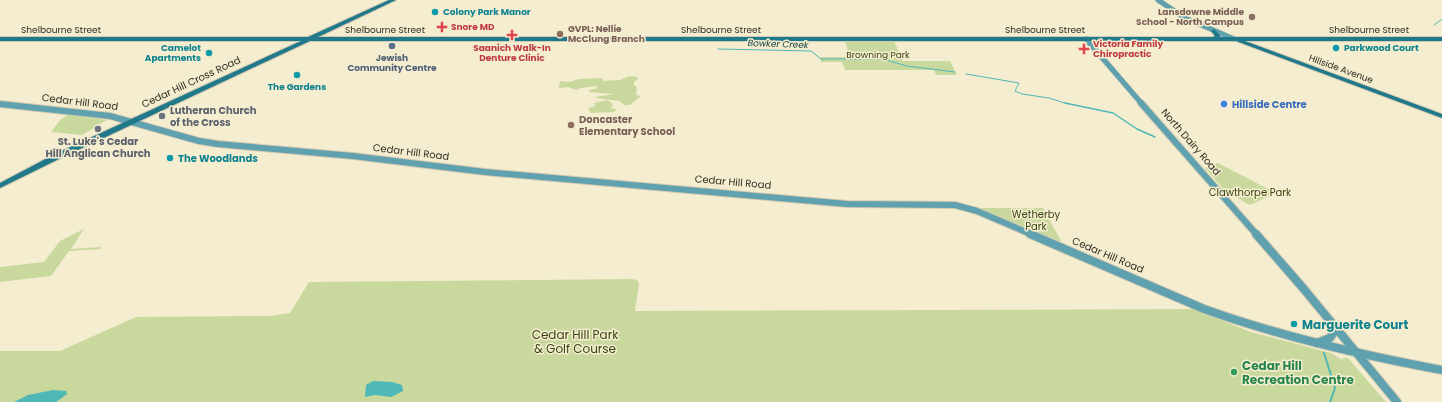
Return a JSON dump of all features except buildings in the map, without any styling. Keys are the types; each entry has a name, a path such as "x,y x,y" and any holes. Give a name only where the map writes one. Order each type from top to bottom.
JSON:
{"main road":[{"name":"Cedar Hill Cross Road","path":"0,186 131,121 392,0"},
{"path":"1214,31 1218,36 1214,39"},
{"name":"Shelbourne Street","path":"0,39 1442,39"},
{"name":"Hillside Avenue","path":"1234,39 1442,116"}],"street":[{"path":"1158,0 1175,13 1234,39"},
{"name":"North Dairy Road","path":"1086,39 1397,402"},
{"path":"1094,47 1095,42 1102,39"},
{"name":"Cedar Hill Road","path":"0,104 110,116 199,141 218,144 353,156 485,172 847,204 955,206 977,211 1204,309 1254,326 1356,353 1442,370"},
{"path":"1317,343 1330,338 1336,329"}],"green space":[{"name":"Browning Park","path":"845,41 894,41 903,61 950,61 957,75 936,75 934,70 845,70 842,62 821,62 820,57 850,57"},
{"path":"629,76 637,77 638,80 634,81 634,85 637,87 636,95 641,96 630,105 624,105 620,101 596,98 595,97 614,94 589,92 589,90 598,88 595,86 576,90 568,87 559,88 560,81 569,82 579,79 602,78 603,81 620,80"},
{"path":"607,100 612,103 613,106 610,107 617,110 614,112 591,113 588,108 595,106 594,103"},
{"path":"68,115 107,120 82,135 51,132 60,120"},
{"name":"Clawthorpe Park","path":"1218,163 1276,193 1250,205 1226,192 1205,168"},
{"name":"Wetherby Park","path":"973,208 1043,208 1061,241 1056,241 1017,224"},
{"path":"84,229 71,249 101,247 101,249 69,251 51,276 0,282 0,267 44,262 60,241"},
{"name":"Cedar Hill Park & Golf Course","path":"637,280 639,283 635,311 1193,309 1251,332 1331,353 1343,360 1343,358 1348,358 1386,402 0,402 0,351 60,351 136,317 270,316 290,313 309,282"}],"water":[{"path":"373,381 392,382 402,385 403,391 391,397 375,395 365,397 366,385"},
{"path":"53,390 66,391 67,394 56,402 14,402 28,395"}],"waterway":[{"name":"Bowker Creek","path":"1434,25 1442,19"},
{"name":"Bowker Creek","path":"718,49 811,51 821,59 882,59 907,66 955,72"},
{"name":"Bowker Creek","path":"966,74 1019,83 1015,91 1022,94 1049,98 1068,104"},
{"name":"Bowker Creek","path":"1065,103 1113,113 1137,129 1155,137"},
{"path":"1324,353 1335,388 1330,402"}],"place":[{"name":"Colony Park Manor","path":"435,12"},
{"name":"Lansdowne Middle School - North Campus","path":"1252,17"},
{"name":"Snore MD","path":"442,27"},
{"name":"GVPL: Nellie McClung Branch","path":"560,34"},
{"name":"Saanich Walk-In Denture Clinic","path":"512,35"},
{"name":"Jewish Community Centre","path":"392,46"},
{"name":"Parkwood Court","path":"1336,48"},
{"name":"Victoria Family Chiropractic","path":"1084,49"},
{"name":"Camelot Apartments","path":"209,53"},
{"name":"The Gardens","path":"297,75"},
{"name":"Hillside Centre","path":"1224,104"},
{"name":"Lutheran Church of the Cross","path":"162,116"},
{"name":"Doncaster Elementary School","path":"571,125"},
{"name":"St. Luke's Cedar Hill Anglican Church","path":"98,129"},
{"name":"The Woodlands","path":"170,158"},
{"name":"Marguerite Court","path":"1294,324"},
{"name":"Cedar Hill Recreation Centre","path":"1234,372"}]}
